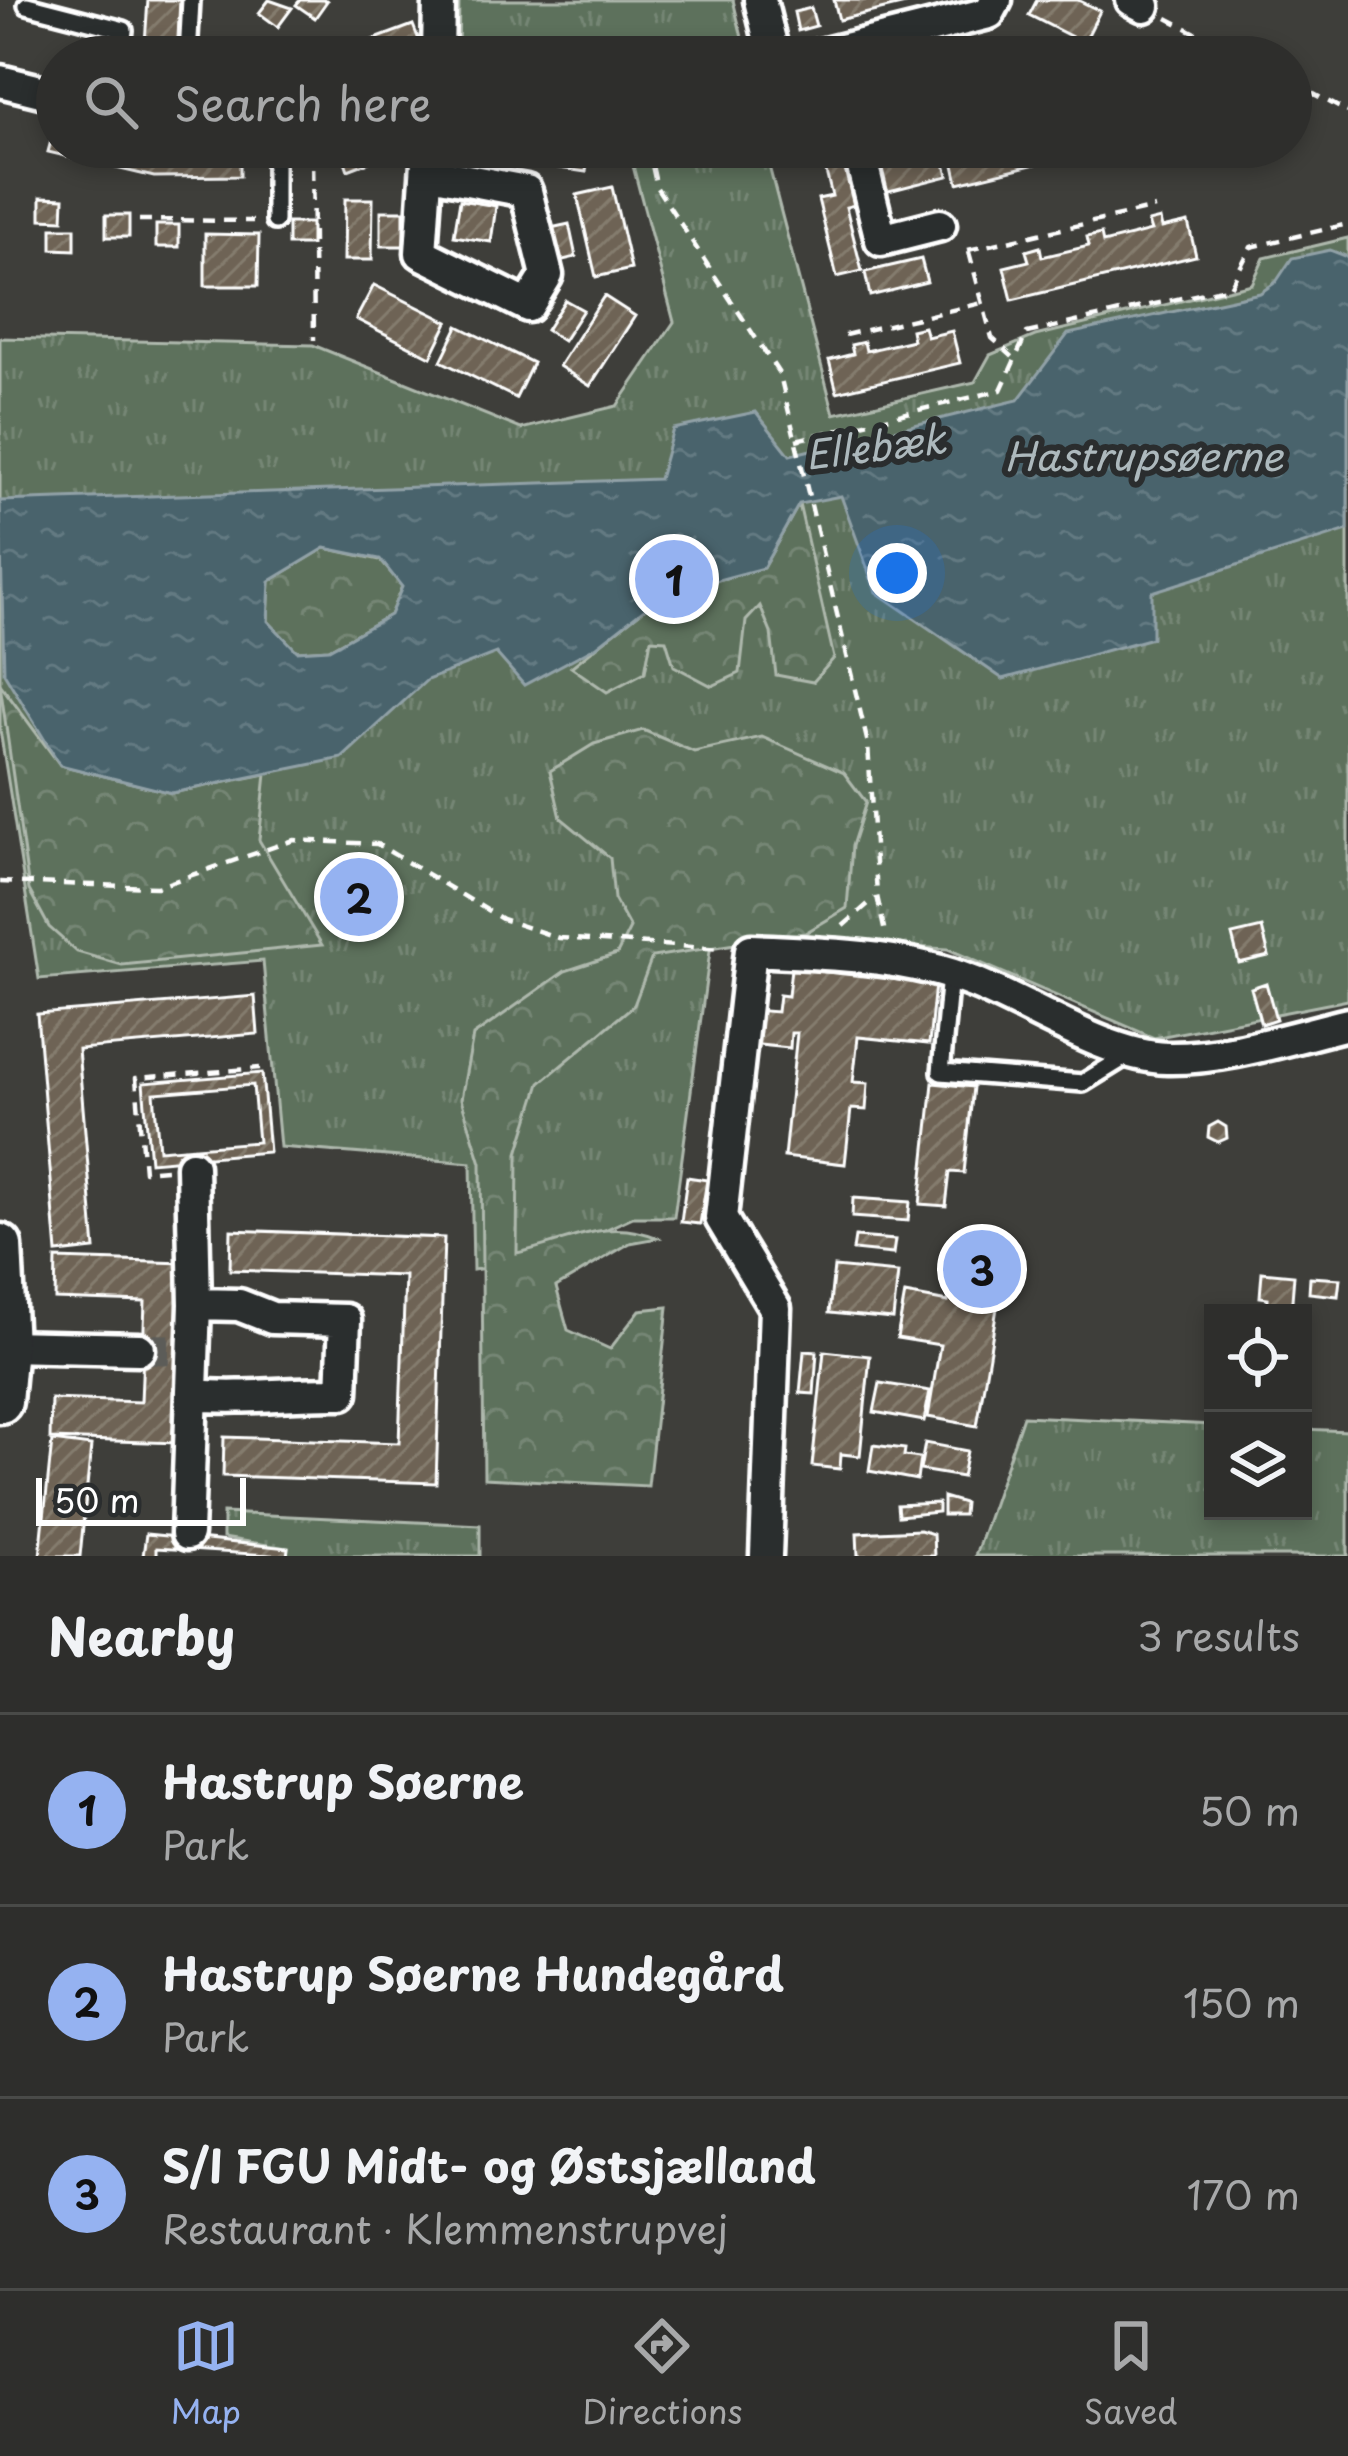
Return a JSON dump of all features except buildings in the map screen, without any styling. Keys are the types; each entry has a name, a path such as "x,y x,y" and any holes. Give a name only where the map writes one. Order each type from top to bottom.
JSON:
{"street":[{"path":"438,36 439,0"},
{"path":"760,0 769,36"},
{"path":"902,36 989,13 996,0"},
{"path":"0,81 36,90"},
{"path":"428,168 421,253 528,306 547,274 526,191 454,168"},
{"path":"863,168 881,240 940,225"},
{"path":"766,1556 775,1308 721,1218 751,950 892,962 950,975 1132,1052 1165,1058 1215,1054 1348,1024"},
{"path":"187,1534 194,1395 192,1166"},
{"path":"0,1402 5,1346 1,1268"},
{"path":"194,1395 242,1400 273,1391 342,1394 345,1320 272,1318 239,1305 195,1304"},
{"path":"5,1346 139,1349"}],"lane":[{"path":"189,36 191,0"},
{"path":"28,5 124,30 123,36"},
{"path":"275,168 275,221"},
{"path":"950,975 941,1072 1083,1083 1132,1052"}],"path":[{"path":"1138,3 1202,36"},
{"path":"1312,93 1348,112"},
{"path":"312,168 314,340"},
{"path":"653,168 657,188 780,375 868,744 877,896 892,962"},
{"path":"968,250 1155,208"},
{"path":"139,220 275,221"},
{"path":"796,440 1001,390 1027,332 1230,287 1251,247 1348,224"},
{"path":"940,225 968,250 992,338 1015,359"},
{"path":"845,335 982,303"},
{"path":"0,882 157,887 293,840 377,844 502,919 559,938 751,950"},
{"path":"192,1166 144,1171 136,1078 260,1068"}],"green space":[{"path":"459,0 733,0 742,36 458,36"},
{"path":"634,168 770,168 834,414 975,382 990,355 1035,336 1252,284 1264,258 1348,238 1348,1000 1154,1038 948,949 712,936 674,1217 633,1217 542,1259 473,1270 471,1163 280,1147 263,961 39,979 0,730 0,338 313,345 521,429 617,406 674,322"},
{"path":"799,504 834,658 813,682 776,675 771,633 760,606 746,621 740,673 712,686 674,666 666,640 651,639 645,672 607,692 571,667 662,595 763,568"},
{"path":"325,548 380,560 402,586 390,615 329,649 296,651 268,621 270,581"},
{"path":"0,684 60,765 172,793 266,774 259,840 322,945 122,965 77,952 49,927 29,890"},
{"path":"643,730 694,752 762,737 844,773 866,802 852,846 847,908 805,933 652,957 634,1005 540,1083 518,1153 517,1253 604,1230 658,1238 630,1243 556,1287 568,1330 610,1349 640,1310 668,1307 648,1486 484,1478 481,1163 461,1099 473,1036 565,971 617,954 630,928 614,899 610,858 561,818 550,771 594,744"},
{"path":"1023,1416 1204,1425 1204,1520 1312,1520 1312,1429 1348,1431 1348,1556 975,1556"},
{"path":"223,1513 480,1525 480,1556 287,1556 287,1548 223,1538"}],"water":[{"name":"Hastrupsøerne","path":"1330,250 1348,257 1348,530 1152,592 1152,638 1003,679 876,592 841,496 799,504 763,568 662,595 597,646 524,685 496,653 427,680 342,758 172,793 60,765 4,673 0,501 659,479 673,429 756,412 790,455 1018,400 1068,334 1260,293 1276,282 1292,258","holes":["325,548 380,559 402,587 390,615 329,649 297,651 268,621 270,581"]}],"tunnel":[{"path":"139,1349 194,1350"}],"place":[{"name":"Hastrup Søerne","path":"674,579"},
{"name":"Hastrup Søerne Hundegård","path":"359,897"},
{"name":"S/I FGU Midt- og Østsjælland","path":"982,1269"}],"water label":[{"name":"Ellebæk","path":"875,445"}]}
